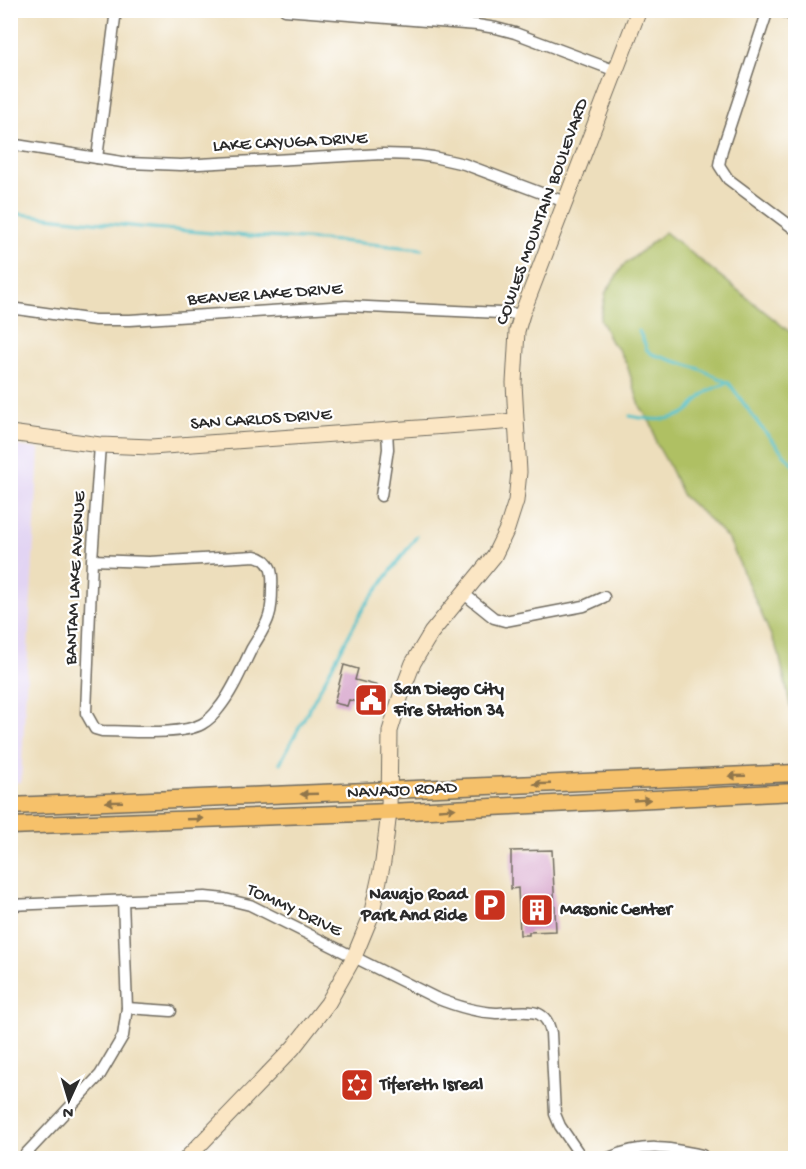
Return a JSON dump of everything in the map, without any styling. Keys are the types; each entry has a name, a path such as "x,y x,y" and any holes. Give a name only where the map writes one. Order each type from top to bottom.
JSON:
{"main road":[{"name":"NAVAJO ROAD","path":"10,806 795,773"},
{"name":"NAVAJO ROAD","path":"10,826 389,812 795,792"}],"street":[{"path":"98,158 116,10"},
{"path":"285,10 496,28 616,71"},
{"name":"COWLES MOUNTAIN BOULEVARD","path":"187,1158 293,1048 328,1003 354,957 373,909 383,862 389,812 390,731 413,663 431,633 494,556 512,515 519,472 513,382 517,331 639,10"},
{"path":"768,10 719,165 728,178 795,230"},
{"path":"785,10 795,15"},
{"name":"LAKE CAYUGA DRIVE","path":"10,144 128,163 181,165 382,154 418,155 464,164 565,202"},
{"name":"BEAVER LAKE DRIVE","path":"10,308 95,320 148,319 346,306 522,314"},
{"name":"SAN CARLOS DRIVE","path":"10,433 100,445 151,447 516,421"},
{"path":"381,496 388,449 387,430"},
{"name":"BANTAM LAKE AVENUE","path":"92,560 149,562 255,556 260,557 271,567 273,577 269,617 225,700 209,718 195,727 178,731 102,731 95,729 87,713 92,560 100,445"},
{"path":"463,592 494,618 505,621 584,606 604,597"},
{"name":"TOMMY DRIVE","path":"10,905 205,897 237,901 250,905 458,1007 478,1012 536,1012 550,1026 555,1114 560,1126 582,1158"},
{"path":"22,1158 100,1076 123,1036 127,1008 123,900"},
{"path":"127,1008 171,1011"},
{"path":"609,1158 626,1152 650,1148 675,1149 702,1155"}],"shaded area":[{"path":"11,445 39,449 21,782 11,783"}],"green space":[{"path":"665,232 795,336 795,727 779,654 729,540 683,496 656,443 653,427 640,406 627,365 619,350 611,342 600,319 606,292 623,266"}],"building":[{"path":"344,665 358,669 355,680 379,686 374,706 349,700 347,706 334,703"},
{"name":"Masonic Center","path":"552,850 556,931 529,932 529,935 520,935 518,888 511,889 511,851"}],"waterway":[{"path":"10,213 140,227 422,249"},
{"path":"639,331 646,349 652,354 700,369 729,383 760,426 796,468"},
{"path":"630,416 653,419 676,417 689,410 705,393 727,383"},
{"path":"280,763 364,607 417,536"}],"place":[{"name":"San Diego City Fire Station 34","path":"371,700"},
{"name":"Navajo Road Park And Ride","path":"490,905"},
{"name":"Masonic Center","path":"537,910"},
{"name":"Tifereth Isreal","path":"357,1085"}]}
